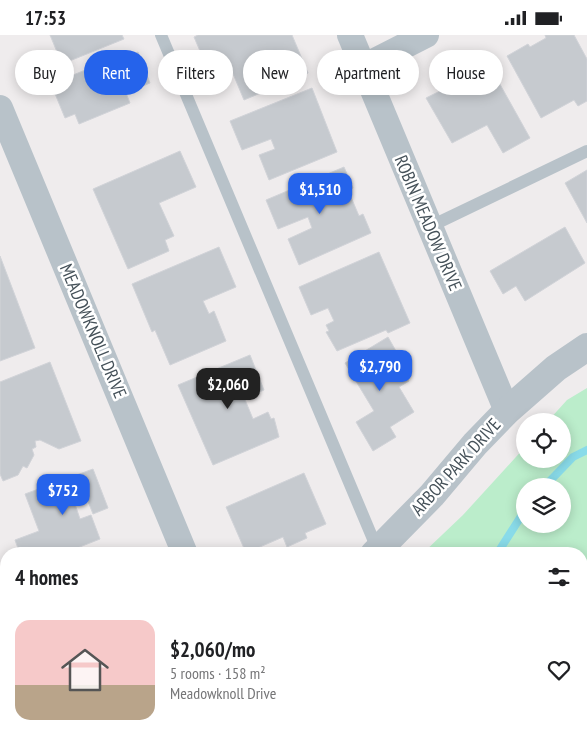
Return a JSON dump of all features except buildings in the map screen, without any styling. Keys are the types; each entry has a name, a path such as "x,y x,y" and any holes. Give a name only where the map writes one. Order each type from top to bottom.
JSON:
{"street":[{"name":"ROBIN MEADOW DRIVE","path":"350,35 356,50"},
{"path":"396,50 426,35"},
{"name":"ROBIN MEADOW DRIVE","path":"375,95 506,411"},
{"name":"MEADOWKNOLL DRIVE","path":"0,108 182,547"},
{"name":"ARBOR PARK DRIVE","path":"381,547 432,495 506,411 556,368 587,347"}],"lane":[{"path":"161,35 374,547"},
{"path":"429,227 587,151"}],"green space":[{"path":"587,388 587,547 429,547 463,515 516,457 516,468 571,468 571,413 555,413 567,400"}],"waterway":[{"path":"553,478 573,457 587,450"},
{"path":"501,547 516,524"}]}
